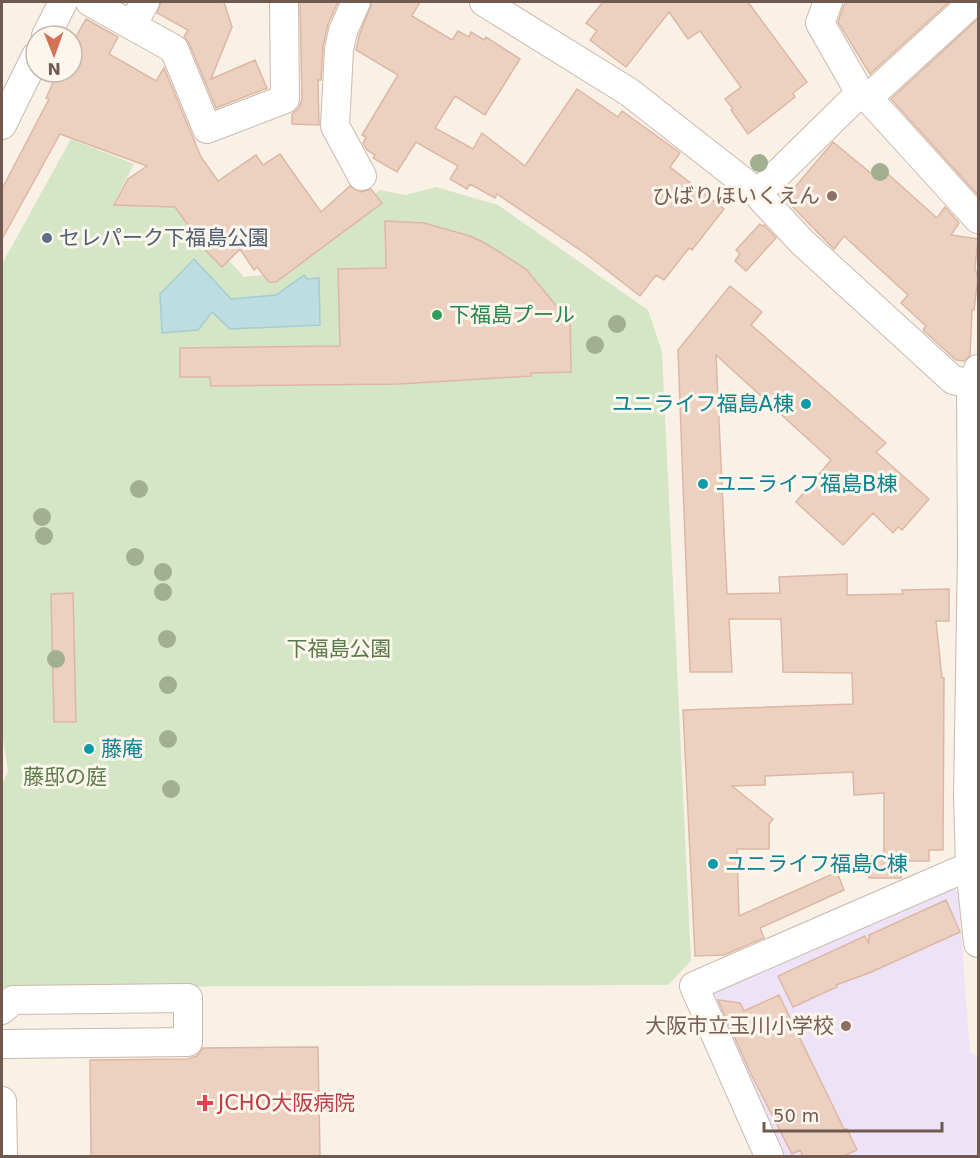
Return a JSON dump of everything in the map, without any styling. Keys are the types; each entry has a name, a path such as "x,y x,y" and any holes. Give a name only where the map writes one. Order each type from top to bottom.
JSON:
{"street":[{"path":"52,24 63,2"},
{"path":"90,2 138,13 174,49 207,129 285,99 284,2"},
{"path":"356,2 339,50 335,126 362,176"},
{"path":"484,2 629,92 758,192 802,242 953,380 976,379 972,553 973,796 970,867 978,933"},
{"path":"828,2 820,23 864,95 978,219"},
{"path":"758,192 864,95 973,2"},
{"path":"2,125 24,80"},
{"path":"769,1156 694,986 970,867"},
{"path":"2,1010 13,1000 188,999 188,1042 2,1044"},
{"path":"2,1101 3,1156"}],"shaded area":[{"name":"大阪市立玉川小学校","path":"947,884 958,892 970,1052 978,1057 978,1156 784,1156 712,999 713,991"}],"green space":[{"name":"下福島公園","path":"71,139 134,164 114,203 179,206 244,277 273,274 380,190 406,195 436,187 498,205 648,310 662,352 691,961 668,985 2,987 2,785 8,771 2,733 2,264"}],"water":[{"path":"194,259 231,299 276,295 304,275 307,279 319,278 320,325 230,329 212,312 198,330 162,333 160,294"}],"building":[{"path":"161,2 224,2 232,27 211,79 255,60 267,88 216,108 189,43 184,37 188,30 157,13"},
{"path":"300,2 338,2 328,24 323,47 321,80 318,80 319,125 292,124 292,114 299,108 302,99"},
{"path":"372,2 420,2 412,16 452,40 458,31 469,37 471,32 484,40 486,37 520,59 485,115 455,96 435,128 473,149 482,133 525,166 577,89 618,117 622,111 680,153 670,167 724,209 692,250 689,248 664,280 656,275 640,296 586,254 497,194 495,198 470,184 467,189 450,179 458,166 416,142 397,172 373,158 375,155 367,150 363,143 366,137 362,135 398,75 356,50"},
{"path":"603,2 748,2 807,82 793,93 795,97 748,134 725,99 741,87 700,31 688,39 669,12 626,67 590,40 597,31 586,23"},
{"path":"848,2 949,2 870,74 838,22 844,5"},
{"path":"86,19 118,37 109,54 156,81 164,68 201,157 218,181 256,155 263,165 280,154 321,212 350,186 361,192 371,189 382,203 276,282 269,282 257,267 254,270 240,249 222,267 188,233 191,229 175,207 114,205 128,179 147,166 60,134 2,239 2,189 49,99 46,98 52,84 84,84 83,24"},
{"path":"978,19 978,195 891,99"},
{"path":"833,142 872,174 880,167 937,218 945,207 959,223 951,235 978,239 975,268 978,278 974,310 972,310 970,355 964,361 956,360 923,330 926,326 901,303 908,295 844,236 834,249 785,199"},
{"name":"下福島プール","path":"385,221 424,223 470,236 526,269 558,308 570,308 571,372 399,384 211,386 210,377 180,377 180,348 340,346 338,269 386,268"},
{"path":"760,224 764,225 776,238 746,271 735,261 740,254 736,250"},
{"path":"730,286 762,312 751,325 886,443 876,452 929,499 902,530 898,527 893,533 873,513 843,545 796,502 831,460 716,355 727,594 780,593 779,577 847,574 847,595 903,594 902,590 949,589 949,621 936,621 942,678 944,678 943,850 929,850 929,861 902,861 901,878 869,878 869,856 884,856 884,793 854,795 853,772 765,776 765,785 732,786 773,819 769,824 769,849 737,849 739,916 837,872 844,890 760,928 764,938 724,955 695,956 683,710 853,704 852,673 783,672 781,619 729,619 732,672 690,672 678,350"},
{"path":"73,593 76,722 54,722 51,594"},
{"path":"946,900 960,932 869,973 836,985 837,987 793,1007 778,976 865,936 869,944 869,935"},
{"path":"779,995 844,1129 847,1129 857,1150 844,1156 803,1156 800,1150 792,1154 751,1074 718,1000 740,1003 744,1011"},
{"name":"JCHO大阪病院","path":"318,1047 320,1156 91,1156 90,1060 188,1059 197,1056 203,1048"}],"place":[{"name":"ひばりほいくえん","path":"832,196"},
{"name":"セレパーク下福島公園","path":"47,238"},
{"name":"下福島プール","path":"437,315"},
{"name":"ユニライフ福島A棟","path":"806,404"},
{"name":"ユニライフ福島B棟","path":"703,484"},
{"name":"藤庵","path":"89,749"},
{"name":"ユニライフ福島C棟","path":"713,864"},
{"name":"大阪市立玉川小学校","path":"846,1026"},
{"name":"JCHO大阪病院","path":"205,1103"}],"park label":[{"name":"藤邸の庭","path":"65,777"}]}
